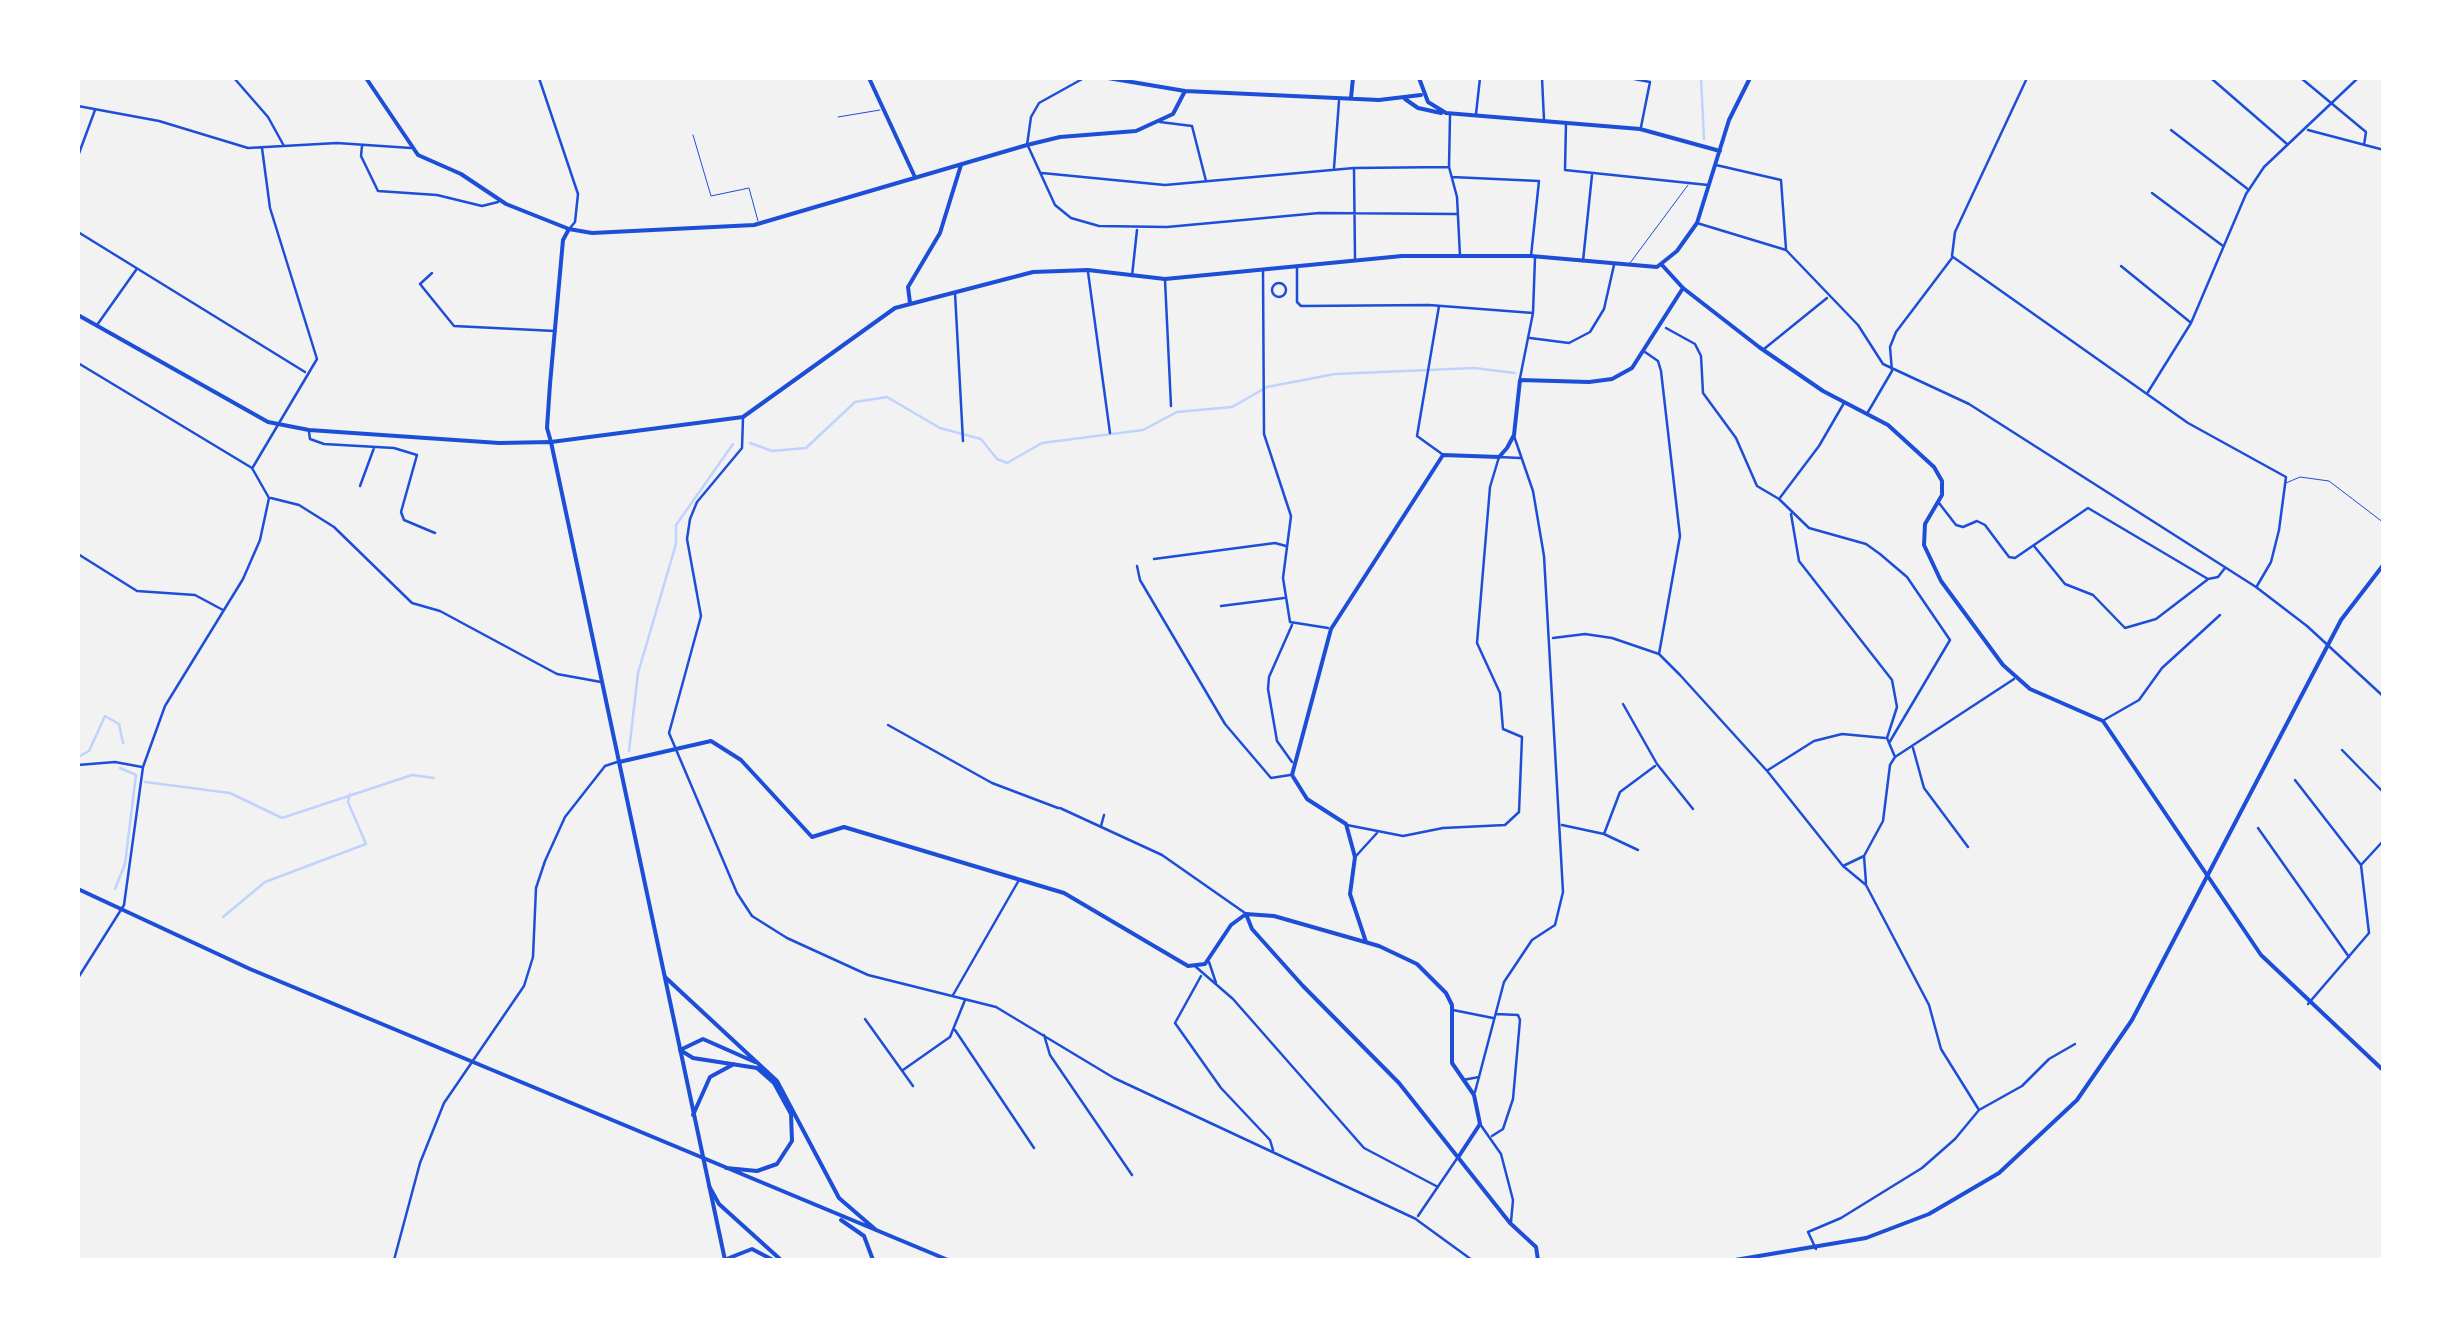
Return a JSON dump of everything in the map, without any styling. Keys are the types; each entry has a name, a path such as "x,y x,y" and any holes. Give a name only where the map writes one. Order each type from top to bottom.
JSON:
{"street":[{"path":"234,78 268,116 285,147"},
{"path":"366,78 411,148"},
{"path":"539,78 578,194 575,222 564,240 547,428 724,1260 752,1249 773,1260"},
{"path":"868,78 914,175"},
{"path":"1084,78 1040,103 1030,118 1027,145 1055,206 1071,218 1137,228 1355,213 1456,214"},
{"path":"1108,78 1185,91 1405,99 1422,94"},
{"path":"1351,98 1352,78"},
{"path":"1419,78 1422,94 1448,114"},
{"path":"1476,116 1480,78"},
{"path":"1542,78 1544,121"},
{"path":"1628,78 1650,82 1640,129"},
{"path":"78,315 233,406 276,424 310,430 500,443 551,442 743,417 878,318 910,303 1033,272 1088,270 1165,278 1355,258 1460,256 1662,265 1697,223 1720,151 1750,78"},
{"path":"1868,412 1892,371 1890,347 1896,332 1952,257 1955,232 2027,78"},
{"path":"2301,78 2366,132 2364,145"},
{"path":"2146,394 2191,323 2249,190 2288,145 2358,78"},
{"path":"2212,79 2288,145"},
{"path":"78,106 262,148 362,144 411,148 500,201 569,230 592,233 759,224 914,175 1027,145 1060,137 1125,132 1158,122 1177,110 1185,91"},
{"path":"1334,170 1339,98"},
{"path":"1405,99 1418,108 1448,114 1640,129 1720,151"},
{"path":"78,156 96,108"},
{"path":"1448,114 1449,167 1460,256"},
{"path":"1158,122 1192,126 1206,181"},
{"path":"1566,122 1565,170 1710,185"},
{"path":"2305,129 2384,150"},
{"path":"2171,130 2249,190"},
{"path":"362,144 361,156 378,190 437,195 482,206 500,201"},
{"path":"252,468 306,373 316,365 316,351 270,208 262,148"},
{"path":"910,303 908,287 940,233 961,164"},
{"path":"1716,165 1781,180 1786,250"},
{"path":"1040,173 1132,184 1354,168 1449,167"},
{"path":"1354,168 1355,258"},
{"path":"1584,261 1592,173"},
{"path":"1452,177 1540,181 1533,313 1514,435 1539,517 1552,638 1563,892 1558,918 1532,940 1509,974 1474,1095"},
{"path":"2152,194 2225,247"},
{"path":"1697,223 1786,250 1892,371 1969,404 2256,588 2350,662 2384,697"},
{"path":"1132,276 1137,228"},
{"path":"78,232 306,373"},
{"path":"1952,257 2188,422 2277,470 2286,484 2270,562 2256,588"},
{"path":"1297,265 1298,305 1439,306 1533,313"},
{"path":"1530,338 1569,342 1590,332 1604,309 1614,265"},
{"path":"1662,265 1682,288 1762,350 1844,402 1868,412 1923,456 1942,485 1938,502 1922,531 1930,558 2014,680 2103,720 2236,922 2308,1004 2384,1071"},
{"path":"2121,266 2191,323"},
{"path":"96,326 136,269"},
{"path":"1088,270 1110,433"},
{"path":"1262,270 1266,446 1291,516 1286,598 1292,624 1268,676 1268,689 1277,741 1292,762"},
{"path":"432,272 420,284 454,326 555,331"},
{"path":"1165,278 1171,406"},
{"path":"1520,380 1612,379 1632,368 1682,288"},
{"path":"955,291 963,439"},
{"path":"1762,350 1830,296"},
{"path":"1439,306 1417,436 1443,455 1522,458"},
{"path":"1666,328 1695,344 1701,356 1702,393 1736,438 1757,486 1809,528 1866,544 1880,554 1907,577 1950,640 1888,740"},
{"path":"1644,352 1658,361 1660,371 1680,536 1659,654"},
{"path":"78,364 252,468 269,498 260,540 224,610 165,706 143,767 128,892 116,923 78,978"},
{"path":"1779,500 1820,446 1844,402"},
{"path":"743,417 742,448 696,502 690,519 686,539 701,616 669,733 737,893 752,916 787,938 868,974 996,1006 1114,1078 1416,1219 1472,1260"},
{"path":"310,430 310,439 324,444 417,455 401,512 404,520 435,533"},
{"path":"1443,455 1331,629 1292,762 1292,774 1307,800 1346,824 1378,833 1403,836 1443,828 1505,825 1519,812 1522,736 1503,729 1500,693 1477,643 1490,487 1498,457 1514,435"},
{"path":"360,486 374,447"},
{"path":"269,498 299,505 334,527 412,603 440,612 557,674 602,682"},
{"path":"1938,502 1956,524 1963,527 1978,521 1986,526 2008,557 2015,558 2092,509 2208,579"},
{"path":"1792,513 1794,551 1799,561 1892,680 1897,706 1888,740 1895,757"},
{"path":"1154,560 1275,543 1287,546"},
{"path":"2033,545 2065,584 2093,595 2126,628 2156,619 2208,579 2218,577 2225,568"},
{"path":"78,554 137,590 195,595 224,610"},
{"path":"1735,1260 1866,1238 1929,1214 1977,1188 2054,1125 2100,1070 2167,952 2340,620 2384,564"},
{"path":"1136,566 1140,580 1226,724 1270,778 1292,774"},
{"path":"1221,606 1286,598"},
{"path":"2103,720 2139,700 2162,668 2220,614"},
{"path":"1292,624 1331,629"},
{"path":"1552,638 1596,635 1659,654 1766,770 1842,866 1866,885"},
{"path":"1979,1110 1940,1049 1928,1005 1866,885 1864,856 1883,821 1890,765 1895,757 2014,680"},
{"path":"1623,704 1656,764 1693,809"},
{"path":"890,729 992,783 1060,808 1162,855 1246,914 1257,934 1399,1084 1510,1223 1536,1247 1538,1260"},
{"path":"1766,770 1814,741 1842,734 1888,740"},
{"path":"394,1260 430,1135 456,1084 524,986 533,957 536,888 565,818 605,766 675,746 712,741 725,746 812,837 844,826 1020,879 1064,894 1196,967 1216,984 1364,1148 1438,1187"},
{"path":"1912,747 1924,788 1968,847"},
{"path":"2342,750 2384,794"},
{"path":"78,765 114,762 143,767"},
{"path":"1604,834 1620,792 1656,764"},
{"path":"2295,780 2362,865 2371,927 2308,1004"},
{"path":"1100,828 1104,815"},
{"path":"1346,824 1355,857 1350,894 1366,942"},
{"path":"1560,825 1604,834 1638,850"},
{"path":"2258,828 2349,957"},
{"path":"1355,857 1378,833"},
{"path":"2362,865 2384,840"},
{"path":"1842,866 1864,856"},
{"path":"952,995 1020,879"},
{"path":"78,890 130,916 718,1167 948,1260"},
{"path":"1196,967 1208,961 1232,924 1256,912 1366,942 1417,964 1446,994 1452,1010 1452,1063 1474,1095 1480,1124 1492,1136 1512,1200 1510,1223"},
{"path":"1208,961 1216,984"},
{"path":"1202,975 1175,1023 1220,1088 1262,1130 1272,1144 1272,1152"},
{"path":"664,978 777,1081 845,1207 884,1235"},
{"path":"903,1070 936,1050 955,1030 965,998"},
{"path":"1452,1010 1518,1015 1520,1020 1513,1099 1503,1129 1492,1136"},
{"path":"865,1019 913,1086"},
{"path":"955,1030 1034,1148"},
{"path":"1044,1033 1050,1056 1132,1175"},
{"path":"680,1050 702,1039 759,1064"},
{"path":"1816,1249 1808,1232 1842,1218 1922,1168 1979,1110 2022,1086 2049,1059 2075,1044"},
{"path":"680,1050 693,1058 735,1063 767,1075 791,1114 794,1130 789,1150 777,1164 757,1171 718,1167"},
{"path":"694,1115 710,1076 735,1063"},
{"path":"1463,1080 1480,1077"},
{"path":"1416,1219 1480,1124"},
{"path":"709,1186 719,1204 781,1260"},
{"path":"828,1212 864,1236 873,1260"}],"lane":[{"path":"838,117 883,109"},
{"path":"694,136 711,196 749,188 759,224"},
{"path":"1629,266 1688,184"},
{"path":"2286,484 2300,477 2329,481 2384,523"}],"waterway":[{"path":"1701,78 1704,139"},
{"path":"750,443 772,451 806,448 855,402 887,397 940,428 981,439 997,459 1007,463 1042,443 1143,430 1177,412 1232,407 1267,387 1335,374 1474,368 1515,373"},
{"path":"629,751 638,673 676,544 676,525 733,444"},
{"path":"78,757 89,751 105,716 119,724 123,743"},
{"path":"115,889 125,864 136,775 120,768"},
{"path":"145,782 230,793 282,818 412,775 434,778"},
{"path":"223,917 265,882 366,844 348,802 350,794"}]}
